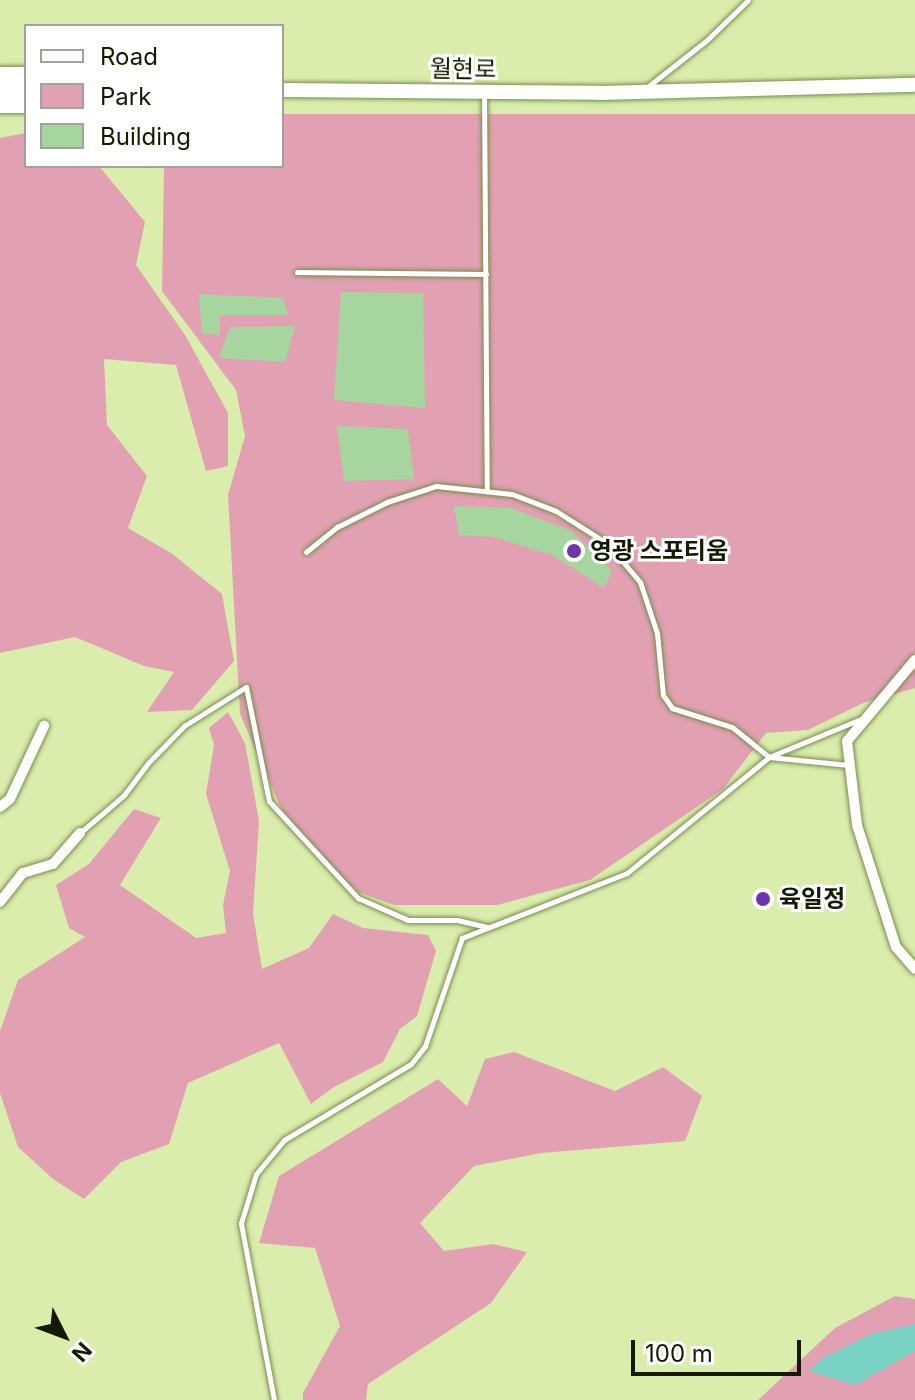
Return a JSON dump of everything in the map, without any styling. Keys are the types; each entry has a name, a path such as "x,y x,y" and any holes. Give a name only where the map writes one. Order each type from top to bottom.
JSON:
{"main road":[{"path":"0,75 24,75"},
{"path":"0,105 24,105"}],"street":[{"path":"0,84 24,86"},
{"name":"월현로","path":"284,90 642,91 915,85"},
{"path":"0,94 24,97"},
{"path":"915,660 847,741 857,825 896,947 915,969"},
{"path":"0,807 10,799 44,726"},
{"path":"0,902 23,873 53,864 80,833"}],"lane":[{"path":"642,91 707,40 748,0"},
{"path":"484,92 487,489"},
{"path":"297,272 486,274"},
{"path":"306,552 337,527 387,502 436,486 512,494 562,514 608,544 640,582 657,633 663,695 672,708 732,727 769,757 850,765"},
{"path":"80,833 124,795 148,763 184,726 246,687 269,801 358,898 408,920 457,920 489,927"},
{"path":"274,1400 241,1223 256,1174 284,1140 411,1064 425,1046 462,938 627,873 769,757 867,717"}],"green space":[{"name":"영광 스포티움","path":"284,114 915,114 915,688 863,703 808,730 766,733 723,789 590,880 497,905 394,905 358,892 314,850 280,806 240,714 228,495 245,436 236,390 162,291 164,168 284,168"},
{"path":"24,133 24,168 101,168 145,222 136,265 185,335 228,413 228,466 206,471 176,365 104,359 107,425 147,476 128,528 171,553 222,594 234,661 192,710 147,712 174,672 144,666 75,637 0,653 0,138"},
{"path":"228,712 245,743 259,821 253,913 262,969 309,948 333,914 363,928 428,935 436,951 417,1016 400,1029 383,1062 334,1087 311,1104 279,1043 188,1083 169,1144 121,1162 84,1199 53,1179 18,1147 0,1093 0,1031 18,980 85,937 69,928 56,885 89,864 134,809 161,818 120,885 196,938 226,933 223,905 230,871 206,794 214,745 209,728"},
{"path":"514,1052 615,1091 663,1067 702,1096 685,1141 541,1153 474,1166 420,1223 444,1251 493,1244 527,1252 491,1303 368,1384 366,1400 303,1400 303,1393 340,1326 315,1248 259,1243 279,1176 438,1079 467,1106 485,1059"},
{"path":"895,1296 915,1299 915,1400 758,1400 835,1328"}],"water":[{"path":"915,1324 915,1351 855,1385 809,1371 823,1358 871,1334"}],"building":[{"path":"341,292 423,293 425,408 334,400"},
{"path":"199,294 283,298 288,315 220,315 220,335 202,333"},
{"path":"295,326 285,362 219,358 230,327"},
{"path":"337,426 408,429 414,479 344,481"},
{"path":"454,506 511,508 571,531 612,571 604,588 552,555 494,537 459,535"}],"place":[{"name":"영광 스포티움","path":"574,551"},
{"name":"육일정","path":"763,899"}]}
